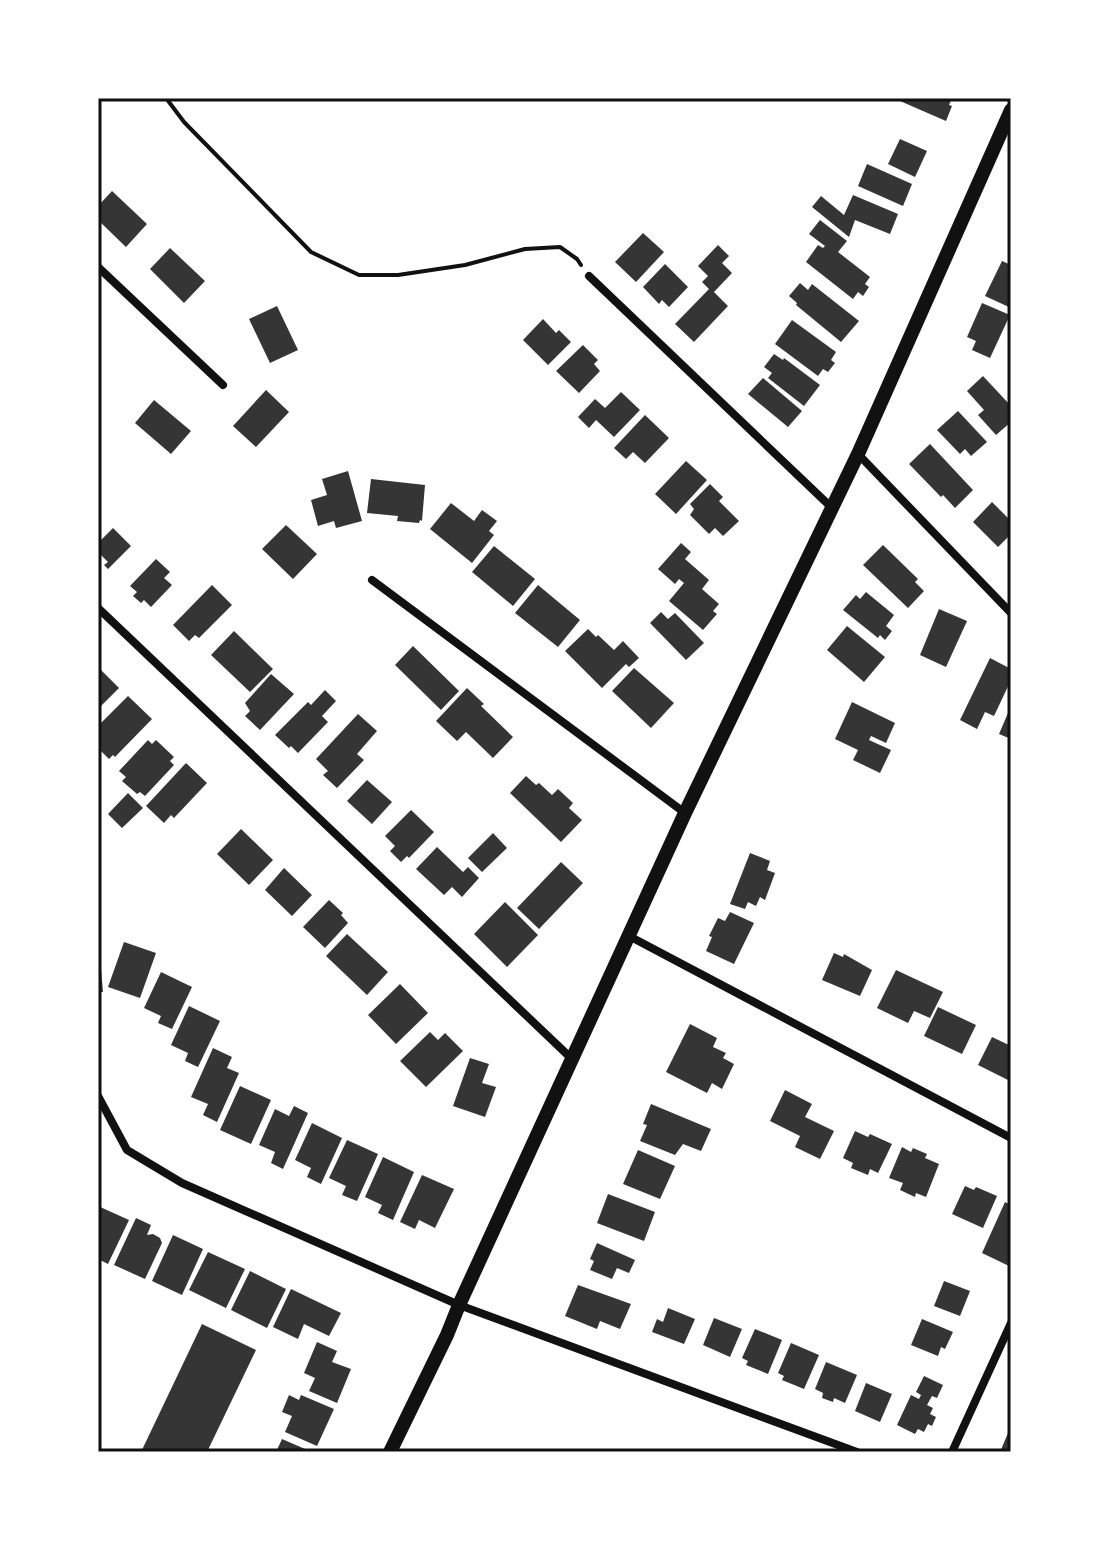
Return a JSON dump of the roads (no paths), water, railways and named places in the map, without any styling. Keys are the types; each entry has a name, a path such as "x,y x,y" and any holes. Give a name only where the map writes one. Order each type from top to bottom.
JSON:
{"main road":[{"path":"390,1452 447,1335 685,813 858,454 1011,110"}],"street":[{"path":"98,267 223,385"},
{"path":"589,276 832,508"},
{"path":"858,454 1011,613"},
{"path":"372,580 685,813"},
{"path":"98,608 572,1059"},
{"path":"629,936 1011,1138"},
{"path":"98,1096 127,1150 182,1183 459,1305 857,1452"},
{"path":"952,1452 1011,1323"}]}
